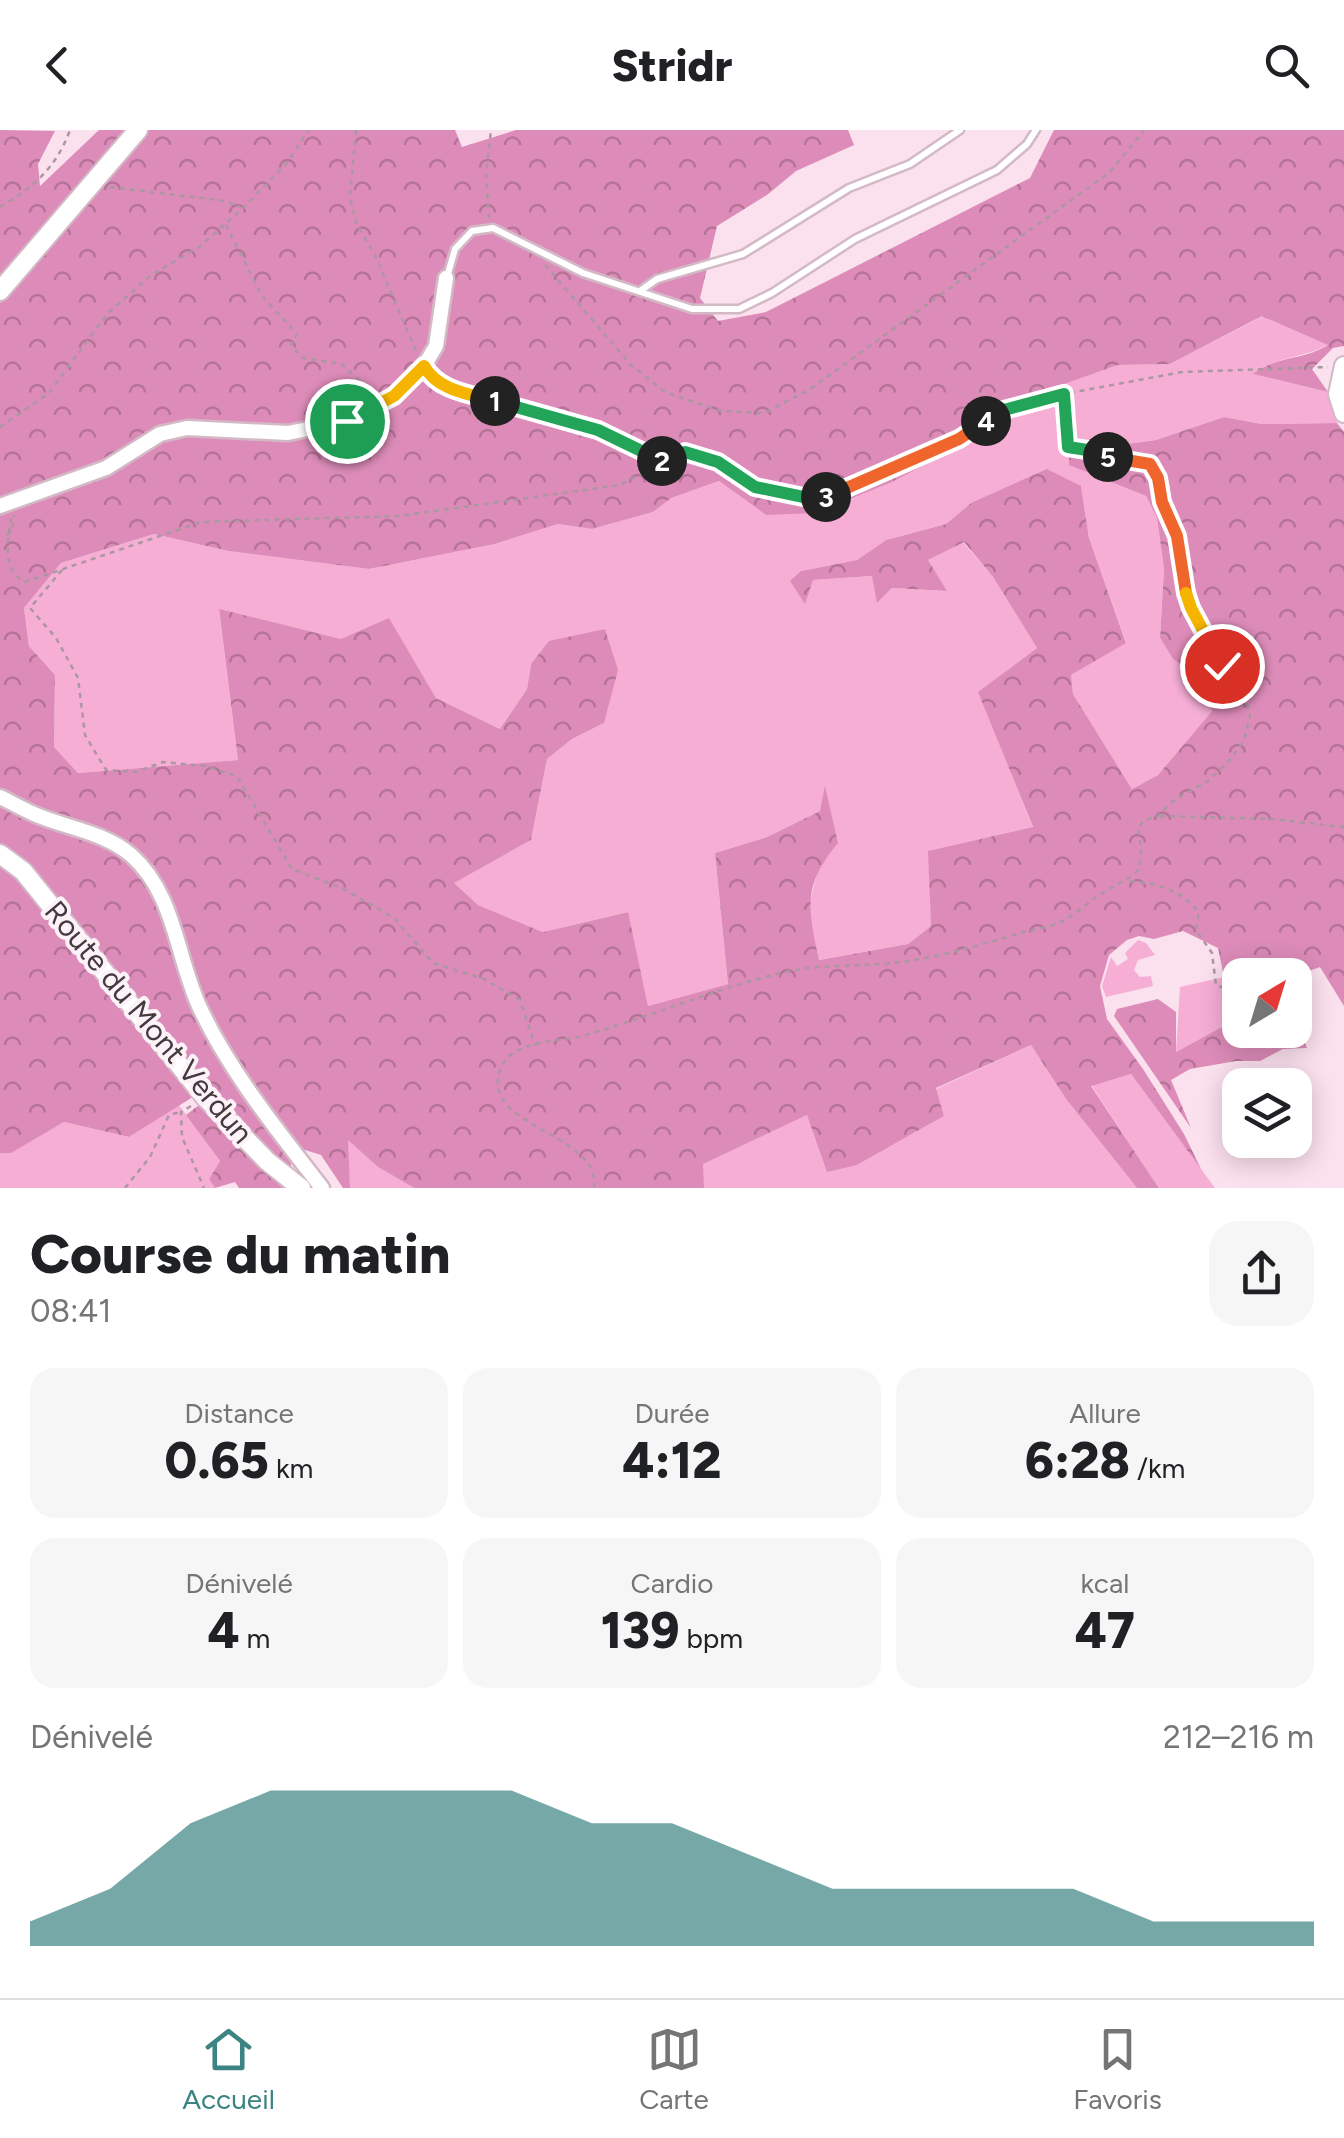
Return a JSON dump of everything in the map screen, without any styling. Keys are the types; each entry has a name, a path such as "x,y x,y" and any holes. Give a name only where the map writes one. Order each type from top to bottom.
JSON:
{"street":[{"path":"0,291 138,130"},
{"path":"2,505 106,468 160,434 187,428 288,433 347,421 394,396 424,366 436,346 446,278"},
{"path":"1338,366 1338,394 1344,414"},
{"path":"0,797 35,815 104,838 129,853 154,879 200,1008 245,1084 322,1188"},
{"name":"Route du Mont Verdun","path":"0,854 23,871 205,1096 267,1162 301,1188"}],"lane":[{"path":"638,292 657,279 743,254 849,188 910,164 960,130"},
{"path":"446,278 455,248 472,231 493,228 583,274 692,309 739,309 772,293 856,238 998,170 1028,144 1036,130"}],"path":[{"path":"0,207 49,172 70,130"},
{"path":"0,427 49,393 108,313 150,276 199,246 243,208 288,162 308,130"},
{"path":"356,130 350,196 356,224 375,255 413,347 430,377 446,387 598,430 665,462"},
{"path":"491,130 486,202 493,228"},
{"path":"532,248 631,365 665,392 721,411 764,413 808,390 1110,172 1144,130"},
{"path":"94,184 226,201 243,208"},
{"path":"226,224 262,296 297,334 291,345 303,358 342,364 381,403"},
{"path":"2,505 12,522 6,536 15,577 25,582 201,522 399,516 620,486 685,452 718,462 755,487 818,500 959,439 1004,410 1064,394 1182,372 1338,366"},
{"path":"1064,394 1068,447 1100,452 1112,460 1150,464 1177,536 1191,608 1246,702 1250,716 1244,741 1227,764 1208,781 1174,800 1158,816"},
{"path":"64,569 30,608 56,638 78,678 85,735 106,770 136,772 163,762 205,766 237,776 292,869 344,889 394,918 433,963 484,979 520,1000 535,1046"},
{"path":"594,1188 592,1166 568,1145 516,1114 502,1094 498,1084 500,1068 518,1049 580,1036 786,972 894,963 1060,922 1138,871 1142,856 1138,828 1144,820 1158,816 1271,819 1344,827"},
{"path":"1128,881 1176,890 1189,900 1199,912 1196,930 1212,953 1216,985 1222,987"},
{"path":"124,1188 150,1157 169,1115 182,1112 205,1096"},
{"path":"182,1112 182,1137 204,1188"}],"shaded area":[{"path":"1263,316 1329,344 1272,363 1254,374 1328,392 1337,423 1262,424 1224,417 1156,440 1069,452 1070,465 1146,496 1157,518 1164,569 1160,638 1173,659 1196,676 1212,711 1158,775 1132,789 1073,694 1071,675 1126,642 1089,538 1081,486 971,503 946,524 886,540 857,560 801,571 804,603 813,580 873,576 878,602 892,588 946,591 928,560 963,542 993,577 1037,648 979,692 1033,828 929,851 931,926 908,944 818,960 808,909 819,866 820,811 767,837 715,853 728,984 648,1006 627,912 543,932 478,905 453,883 531,840 547,759 572,739 604,723 531,664 527,689 500,729 436,698 389,619 341,639 219,610 238,760 78,773 54,747 55,675 29,646 24,608 61,563 154,534 228,551 369,569 495,544 558,524 592,529 653,512 670,498 719,481 766,515 947,453 960,431 1003,406 1118,365 1170,364"},
{"path":"1138,940 1146,943 1155,955 1138,960 1134,970 1140,977 1151,976 1153,986 1106,997 1102,986 1111,957 1117,966 1128,959 1125,953"},
{"path":"1222,977 1222,1027 1176,1052 1180,987"},
{"path":"1031,1045 1066,1099 1137,1188 704,1188 702,1164 807,1115 857,1165 944,1116 936,1089"},
{"path":"1131,1074 1215,1188 1159,1188 1091,1085"},
{"path":"179,1105 220,1161 209,1179 215,1188 0,1188 0,1153 11,1152 64,1122 129,1137"},
{"path":"347,1138 378,1167 414,1188 350,1188"}],"green space":[{"path":"0,130 55,131 38,164 40,186 99,130 127,130 0,278"},
{"path":"148,130 455,130 462,147 516,130 848,130 854,145 796,171 767,195 717,226 700,298 718,321 766,312 1030,178 1054,130 1344,130 1344,346 1333,348 1312,369 1328,392 1253,374 1328,345 1262,316 1170,364 1118,365 1003,406 960,431 947,453 892,482 815,513 766,515 719,481 671,498 653,512 592,529 558,524 495,544 369,569 228,551 154,534 61,563 24,608 29,646 55,675 54,747 78,773 238,760 219,609 341,639 389,618 436,698 500,729 527,689 531,664 549,641 605,629 618,670 604,723 572,739 547,759 531,840 454,883 478,905 543,932 628,912 648,1006 728,984 715,853 767,837 820,811 825,786 838,843 813,885 812,926 819,960 908,944 931,926 928,851 1033,827 978,692 1037,648 993,577 964,542 928,560 947,591 892,588 877,603 872,576 813,580 805,604 790,581 801,571 857,560 886,540 946,524 971,503 1047,469 1081,486 1089,538 1126,643 1071,675 1073,694 1132,789 1158,775 1212,711 1196,676 1173,659 1160,638 1164,569 1157,518 1146,496 1069,465 1069,452 1156,440 1224,417 1262,424 1337,423 1344,432 1344,1006 1320,967 1312,970 1312,958 1222,958 1222,967 1218,948 1183,931 1154,939 1139,936 1127,940 1109,955 1100,986 1107,1019 1184,1134 1201,1169 1131,1074 1091,1086 1159,1188 1137,1188 1066,1099 1031,1045 936,1088 944,1116 857,1165 827,1172 807,1115 703,1164 704,1188 414,1188 378,1167 348,1140 350,1188 343,1188 321,1155 305,1150 291,1159 291,1175 206,1089 0,850 0,303 111,178"},
{"path":"0,858 21,873 196,1095 129,1137 64,1122 11,1153 0,1153"},
{"path":"1158,999 1176,1012 1176,1052 1222,1027 1222,1048 1307,1048 1283,1049 1260,1061 1190,1069 1171,1080 1191,1128 1114,1016 1117,1009"},
{"path":"199,1105 283,1188 239,1188 235,1182 215,1188 209,1179 220,1161 186,1115"}],"route":[{"path":"347,421 394,396 424,366 430,377 446,387 598,430 665,462 685,452 718,462 755,487 818,500 959,439 1004,410 1064,394 1068,447 1100,452 1112,460 1150,464 1177,536 1191,608 1222,666"}]}
